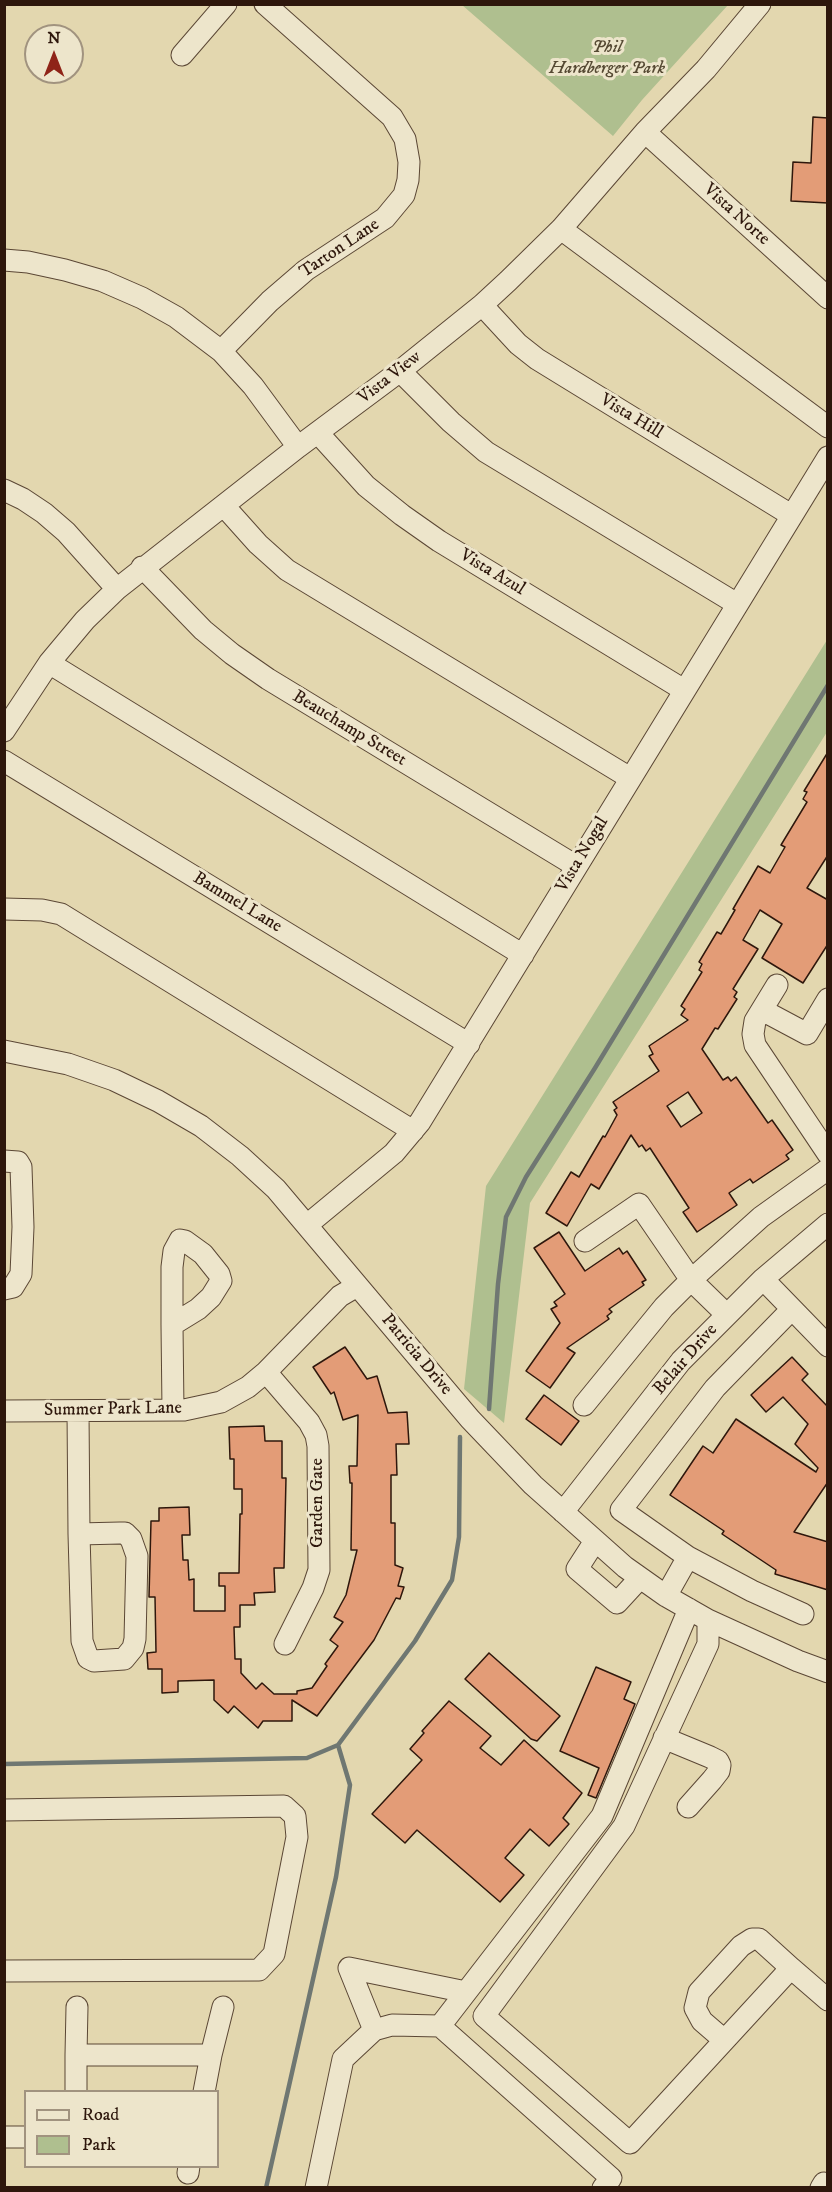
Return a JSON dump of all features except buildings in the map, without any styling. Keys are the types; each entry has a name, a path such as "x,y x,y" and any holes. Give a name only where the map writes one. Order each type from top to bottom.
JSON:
{"street":[{"path":"182,56 226,4"},
{"name":"Tarton Lane","path":"221,351 270,301 306,270 385,218 404,195 408,180 409,162 405,140 392,117 265,4"},
{"name":"Vista View","path":"4,731 49,663 86,620 117,589 142,567 400,371 482,305 561,229 645,132 706,69 760,4"},
{"name":"Vista Norte","path":"645,132 828,298"},
{"path":"561,229 828,427"},
{"path":"4,260 28,262 66,270 103,281 176,316 221,351 253,386 298,447"},
{"name":"Vista Hill","path":"482,305 518,344 545,364 791,515"},
{"path":"400,371 451,422 486,452 737,604"},
{"name":"Vista Azul","path":"318,433 366,486 439,541 684,690"},
{"name":"Vista Nogal","path":"307,1224 393,1153 420,1122 828,457"},
{"path":"4,490 30,504 59,526 117,589"},
{"path":"224,506 258,544 287,570 630,778"},
{"name":"Beauchamp Street","path":"142,567 203,630 268,680 576,866"},
{"path":"49,663 523,955"},
{"name":"Bammel Lane","path":"4,761 469,1044"},
{"path":"4,909 42,910 61,914 412,1131"},
{"path":"584,1404 664,1307 691,1280 761,1216 827,1165 755,1045 753,1034 755,1021 777,985"},
{"path":"762,1010 807,1034 828,999"},
{"name":"Patricia Drive","path":"4,1050 68,1064 114,1080 159,1101 201,1126 240,1156 276,1189 470,1419 533,1485 595,1541 640,1578 708,1620 798,1661 828,1672"},
{"path":"4,1161 18,1162 21,1167 23,1237 21,1275 13,1287 4,1289"},
{"path":"585,1241 639,1204 691,1280 726,1314"},
{"name":"Belair Drive","path":"563,1512 681,1361 763,1279 828,1224"},
{"path":"763,1279 828,1346"},
{"name":"Summer Park Lane","path":"4,1411 173,1410 222,1402 248,1387 266,1372 340,1296 357,1286"},
{"path":"792,1309 715,1388 621,1510 688,1557 752,1591 803,1614"},
{"path":"172,1325 173,1410"},
{"name":"Garden Gate","path":"266,1372 309,1422 316,1435 318,1446 319,1570 313,1588 285,1644"},
{"path":"78,1411 79,1534 82,1641 88,1658 94,1660 124,1659 133,1648 135,1639 137,1556 131,1539 125,1533 79,1534"},
{"path":"595,1541 577,1569 617,1603 640,1578"},
{"path":"666,1596 688,1557"},
{"path":"440,2026 602,1816 689,1609"},
{"path":"708,1620 708,1644 624,1826 484,2016 630,2143 790,1968"},
{"path":"664,1738 710,1756 720,1765 719,1771 688,1807"},
{"path":"4,1810 284,1806 295,1816 297,1837 274,1954 259,1970 4,1971"},
{"path":"724,2040 702,2021 694,2008 699,1992 741,1946 752,1939 759,1940 828,2000"},
{"path":"374,2030 349,1968 466,1992"},
{"path":"76,2090 77,2007"},
{"path":"204,2090 223,2007"},
{"path":"316,2187 343,2059 374,2030 392,2025 440,2026 611,2178 603,2187"},
{"path":"76,2055 211,2055"},
{"path":"4,2137 24,2137"}],"green space":[{"name":"Phil Hardberger Park","path":"462,5 728,5 642,100 613,136"},
{"path":"827,640 827,732 530,1203 504,1423 464,1389 486,1186"}],"waterway":[{"path":"489,1409 498,1284 506,1217 526,1177 828,685"},
{"path":"4,1764 307,1758 338,1745 415,1641 452,1580 459,1537 460,1437"},
{"path":"266,2188 336,1877 350,1785 338,1745"}]}
